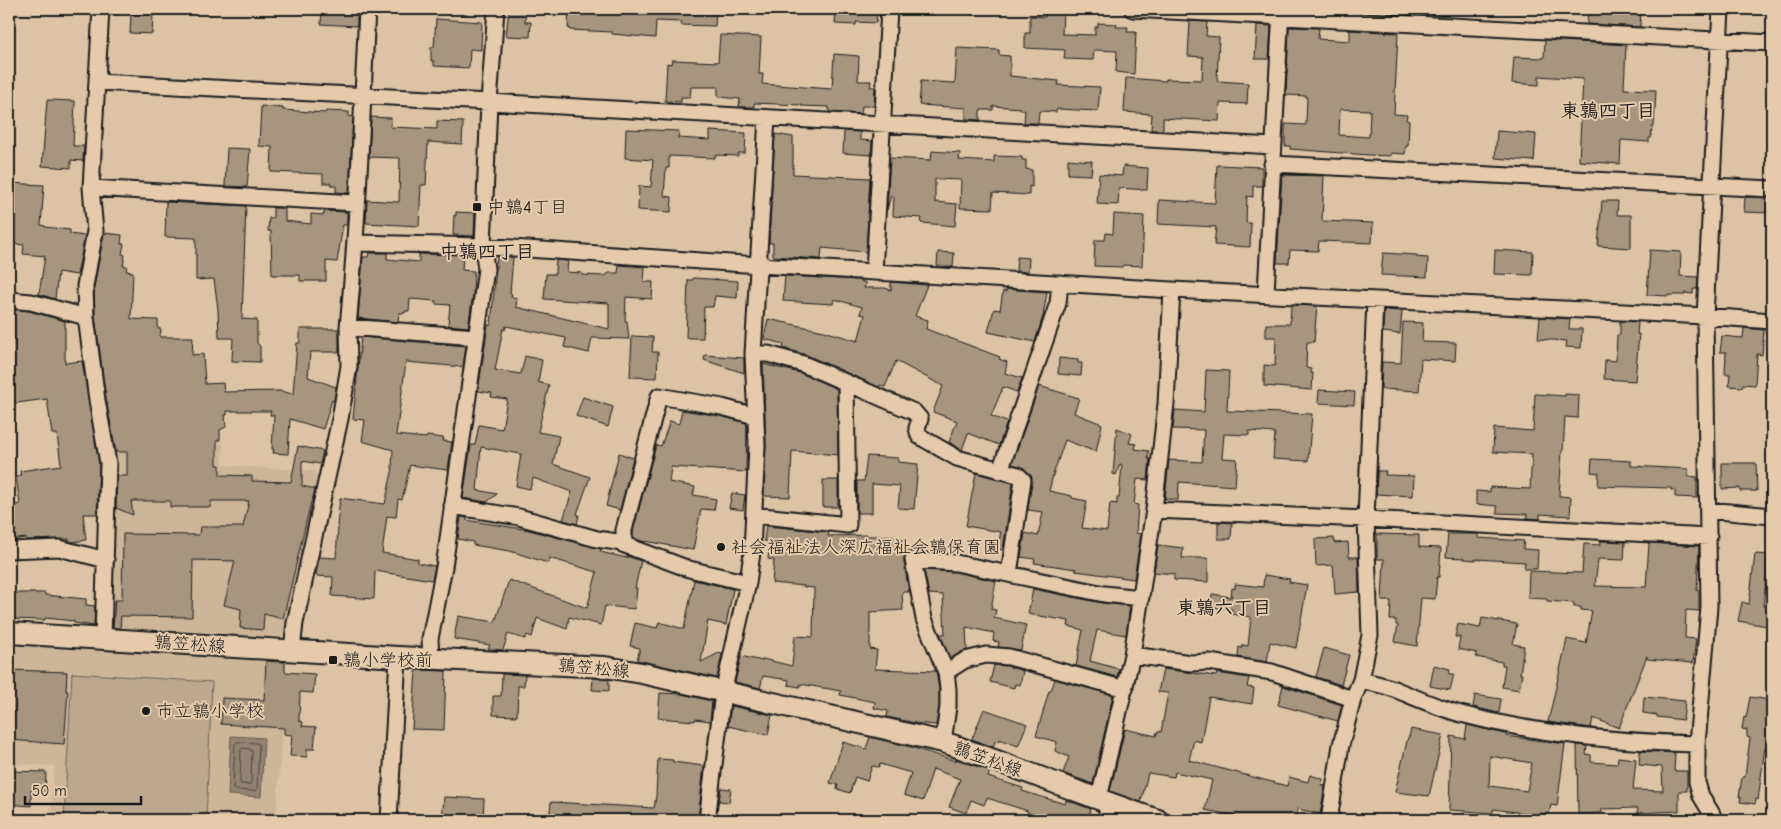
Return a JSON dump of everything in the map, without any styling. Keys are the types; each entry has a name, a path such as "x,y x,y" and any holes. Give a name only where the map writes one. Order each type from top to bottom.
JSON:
{"main road":[{"name":"鶉笠松線","path":"9,633 398,657 605,667 642,673 942,742 986,756 1107,812 1158,820"}],"street":[{"path":"101,9 91,188 95,231 85,286 86,317 108,463 103,639"},
{"path":"292,650 295,623 342,410 349,366 348,327 356,243 356,202 367,9"},
{"path":"431,658 430,639 444,567 486,269 483,246 489,102 496,9"},
{"path":"874,272 889,9"},
{"path":"1132,9 1281,13 1772,43"},
{"path":"1714,820 1701,796 1697,782 1698,744 1709,606 1705,316 1721,9"},
{"path":"1266,293 1281,13"},
{"path":"97,82 1273,146"},
{"path":"707,820 723,692 748,583 752,552 757,445 753,354 767,118"},
{"path":"1272,164 1772,189"},
{"path":"91,188 356,202"},
{"path":"356,243 483,246 1172,290 1266,293 1772,321"},
{"path":"1000,470 1058,303 1060,283"},
{"path":"1107,812 1100,794 1132,655 1154,510 1166,404 1172,290"},
{"path":"9,300 31,302 86,317"},
{"path":"1329,820 1341,745 1353,699 1361,680 1370,635 1366,519 1376,300"},
{"path":"348,327 476,337"},
{"path":"753,354 768,354 803,364 914,412 920,419 917,428 919,436 957,458 1018,475 1023,480 1009,574"},
{"path":"754,515 848,525 846,382"},
{"path":"624,544 624,530 659,396 755,416"},
{"path":"452,506 519,517 597,539 624,544 690,569 748,583"},
{"path":"1154,510 1709,537"},
{"path":"1708,510 1772,516"},
{"path":"9,550 59,548 106,560"},
{"path":"942,742 948,707 946,672 924,619 913,560 956,563 1104,594 1141,598"},
{"path":"946,672 965,660 986,655 1009,657 1125,689"},
{"path":"1132,655 1191,663 1209,662 1272,672 1353,699"},
{"path":"389,820 398,657"},
{"path":"1361,680 1392,688 1466,716 1562,735 1630,742 1698,744"}],"shaded area":[{"path":"111,442 223,443 223,465 313,471 321,479 283,637 109,630"},
{"name":"市立鶉小学校","path":"9,644 287,658 276,820 51,820 54,766 9,764"},
{"path":"72,673 212,682 206,820 64,820"}],"water":[{"path":"231,736 264,738 261,797 228,795"}],"building":[{"path":"322,9 357,9 357,26 321,24"},
{"path":"509,9 526,9 525,22 531,22 530,37 506,36"},
{"path":"636,9 716,9 715,26 681,25 682,22 656,21 655,38 612,34 612,32 570,30 568,28 569,10 635,12"},
{"path":"836,9 877,9 876,23 856,22 856,25 835,24"},
{"path":"1357,9 1400,9 1399,14 1357,12"},
{"path":"1588,9 1641,9 1640,27 1587,24"},
{"path":"1045,10 1063,11 1062,34 1095,35 1095,27 1098,27 1098,23 1117,24 1116,27 1128,27 1127,32 1136,32 1134,74 1116,72 1117,51 1094,50 1093,60 1064,59 1065,50 1025,48 1025,33 1030,33 1030,16 1045,17"},
{"path":"131,14 153,14 152,34 130,33"},
{"path":"436,19 482,22 481,50 470,49 469,68 434,66 434,61 431,61 431,47 434,47"},
{"path":"1190,21 1207,22 1206,36 1219,37 1217,81 1248,83 1247,104 1220,103 1219,121 1163,118 1163,130 1151,130 1152,114 1124,112 1126,78 1166,81 1166,79 1202,80 1203,57 1188,56"},
{"path":"1257,25 1271,26 1269,59 1255,59"},
{"path":"1289,27 1319,28 1318,39 1350,41 1350,30 1398,33 1394,114 1407,115 1406,120 1409,121 1408,146 1406,146 1405,154 1391,153 1391,156 1368,155 1290,149 1290,146 1285,146 1285,124 1306,125 1307,96 1286,95","holes":["1340,109 1370,110 1369,137 1339,135"]},
{"path":"720,35 761,37 759,74 763,74 762,84 832,89 834,54 859,56 858,81 871,81 870,87 875,87 874,106 862,106 861,114 829,112 829,107 802,105 754,103 754,107 739,107 740,99 718,97 718,87 691,87 690,97 681,97 681,102 665,101 667,63 671,64 672,60 718,62"},
{"path":"1545,40 1626,45 1624,89 1656,90 1654,127 1652,127 1649,142 1621,140 1620,164 1579,161 1583,79 1539,76 1539,85 1512,83 1514,57 1544,58"},
{"path":"957,48 999,50 999,55 1010,56 1010,76 1059,81 1058,85 1100,87 1098,111 1057,109 1056,112 1039,111 1038,123 1024,123 1025,110 1021,110 1021,108 993,106 993,110 980,110 980,120 966,119 966,108 919,105 921,81 955,83"},
{"path":"47,100 75,101 73,146 84,146 83,161 71,160 71,168 42,166"},
{"path":"261,106 283,108 283,110 325,113 326,111 349,112 349,116 353,117 349,193 336,192 336,186 331,186 331,183 323,183 323,174 271,172 272,147 259,146"},
{"path":"371,117 391,118 390,127 437,129 437,121 463,122 462,144 428,142 426,185 421,185 419,226 366,223 367,200 399,202 400,158 369,157"},
{"path":"626,129 679,131 678,138 710,140 710,131 746,133 745,153 738,153 738,156 715,155 715,158 669,156 664,196 672,197 671,212 638,210 639,186 651,187 653,160 625,158"},
{"path":"844,131 860,132 860,140 872,141 871,155 843,153"},
{"path":"1497,131 1536,134 1534,161 1495,158"},
{"path":"775,134 793,137 793,174 870,178 866,252 822,248 821,259 773,256 773,243 769,243"},
{"path":"227,148 250,149 247,187 225,186"},
{"path":"932,151 960,153 959,160 994,162 994,156 1022,157 1022,160 1026,160 1026,169 1032,170 1032,187 1029,186 1029,195 993,193 992,209 960,208 961,180 935,179 935,202 957,204 955,226 921,223 922,218 893,216 894,196 891,195 887,210 890,158 931,160"},
{"path":"1068,159 1092,161 1091,175 1068,174"},
{"path":"1217,165 1262,167 1262,186 1253,186 1253,197 1247,196 1246,223 1251,223 1250,247 1214,245 1216,227 1158,224 1159,200 1215,203"},
{"path":"1123,166 1148,168 1147,190 1119,188 1118,205 1097,204 1099,174 1122,176"},
{"path":"1282,175 1324,176 1322,221 1373,223 1372,243 1319,241 1318,251 1290,250 1289,263 1277,263"},
{"path":"9,183 44,185 41,225 70,230 70,234 85,236 77,275 58,272 55,299 39,294 45,256 23,254 24,245 12,244 14,210 9,209"},
{"path":"1745,197 1770,198 1769,213 1744,212"},
{"path":"1602,201 1618,201 1617,215 1631,215 1631,248 1598,246"},
{"path":"166,202 246,206 242,319 257,320 257,343 260,346 260,362 232,361 233,338 219,338 214,279 196,280 196,238 165,237"},
{"path":"273,208 285,208 285,221 311,224 311,214 324,215 324,211 347,212 347,225 343,225 337,262 326,261 326,281 300,281 300,275 272,275 271,231 268,231 269,218 273,218"},
{"path":"456,212 475,213 474,236 453,235 454,215 456,216"},
{"path":"1114,214 1144,216 1142,266 1094,266 1095,240 1105,240 1106,233 1113,234"},
{"path":"104,233 122,235 121,244 124,244 122,254 125,255 123,266 127,266 126,271 133,272 131,319 158,320 158,329 161,329 160,337 193,337 192,355 203,354 205,384 223,383 224,392 280,391 293,394 300,329 339,329 339,352 310,352 308,377 336,387 334,401 332,400 323,429 290,419 288,454 273,453 274,415 270,415 271,411 227,411 227,415 225,415 226,427 220,430 220,440 217,440 217,465 220,465 220,475 252,476 252,481 291,482 298,446 323,451 320,464 302,461 302,486 315,489 312,502 283,619 264,614 263,630 240,628 241,609 224,605 235,561 193,560 192,617 121,616 120,628 113,628 115,600 122,600 123,534 199,535 200,527 243,527 249,501 211,501 211,507 170,507 170,501 131,501 133,515 116,508 117,476 127,476 127,452 116,452 106,399 95,316 94,287"},
{"path":"1495,250 1533,252 1532,275 1494,274"},
{"path":"1650,250 1681,252 1680,276 1698,277 1697,289 1693,289 1693,294 1647,295"},
{"path":"938,252 954,253 953,267 937,266"},
{"path":"369,253 387,253 387,259 419,262 419,254 463,255 462,270 474,271 468,327 448,325 450,305 436,304 436,301 410,299 409,311 399,313 398,322 358,318 363,257 368,257"},
{"path":"1383,253 1417,255 1416,257 1428,258 1427,277 1381,275"},
{"path":"497,256 513,257 510,293 512,294 511,297 517,298 516,307 609,329 609,303 544,299 546,274 555,274 556,260 568,261 567,272 582,273 582,275 605,276 609,273 618,273 619,265 645,267 644,282 653,282 652,299 626,297 625,321 627,321 629,339 592,338 589,353 564,347 566,338 506,326 505,330 503,329 495,370 521,374 525,356 542,360 538,382 549,385 538,432 559,436 553,464 590,477 577,514 579,515 577,524 563,520 572,492 533,478 530,489 516,486 521,454 481,447 477,490 497,494 487,502 463,498 471,445 475,445 479,425 502,429 507,399 491,397 492,393 478,391 488,325 491,325"},
{"path":"1017,257 1029,258 1028,272 1016,271"},
{"path":"785,276 858,280 866,283 864,288 885,288 891,290 891,282 927,285 915,316 928,320 926,329 1000,357 999,359 1007,362 1005,373 1022,378 1017,392 1003,387 991,416 1007,422 999,445 968,433 962,450 949,442 957,421 933,412 943,386 896,361 885,387 880,385 879,387 807,355 783,348 784,344 764,339 768,319 824,331 858,341 865,315 860,314 862,307 834,299 833,304 783,301"},
{"path":"693,278 738,281 737,298 715,296 713,307 704,307 703,338 686,338 688,280 693,280"},
{"path":"1006,289 1047,292 1043,316 1035,342 988,332 994,309 1000,310 1003,291 1006,292"},
{"path":"1291,305 1317,306 1314,342 1307,342 1306,368 1311,369 1311,373 1313,373 1312,390 1264,386 1264,365 1275,366 1276,337 1266,337 1266,324 1290,324"},
{"path":"9,309 29,311 65,321 65,363 82,361 99,464 97,514 83,514 86,540 73,542 69,541 69,539 26,540 26,538 9,540 9,506 20,504 16,477 21,476 20,471 61,465 57,434 52,434 47,399 9,404"},
{"path":"1384,310 1402,311 1400,334 1383,332"},
{"path":"1540,317 1570,319 1569,329 1582,329 1581,348 1566,347 1567,341 1538,339"},
{"path":"1620,321 1638,322 1637,334 1639,334 1635,381 1604,379 1605,360 1616,361 1617,335 1620,335"},
{"path":"1403,322 1423,323 1422,342 1456,343 1455,361 1421,359 1419,391 1381,389 1382,362 1401,363"},
{"path":"1744,328 1764,330 1762,355 1757,354 1755,385 1729,386 1730,374 1725,374 1726,352 1720,352 1722,336 1743,338"},
{"path":"632,336 653,337 652,352 658,352 657,378 630,377"},
{"path":"361,337 466,346 463,367 406,362 396,435 444,438 443,441 452,442 448,470 410,465 402,500 398,499 396,517 387,516 382,553 418,559 418,563 435,566 432,580 375,571 374,599 332,596 333,577 316,576 319,557 336,558 340,498 385,504 393,468 393,450 362,441 365,420 353,419"},
{"path":"705,355 744,358 744,373 704,360"},
{"path":"1059,358 1078,360 1078,363 1082,363 1081,376 1058,374"},
{"path":"763,364 800,373 837,389 838,455 792,451 790,497 764,496 766,445"},
{"path":"1206,370 1229,371 1227,411 1312,414 1308,461 1273,459 1275,433 1249,431 1249,435 1224,434 1222,458 1237,459 1235,486 1179,482 1178,500 1165,499 1169,460 1202,462 1204,430 1173,429 1175,410 1204,412"},
{"path":"1039,386 1079,398 1074,413 1102,424 1096,452 1065,440 1049,491 1087,501 1082,528 1107,531 1110,503 1117,504 1122,465 1120,464 1116,475 1113,474 1117,428 1132,434 1129,443 1136,444 1135,449 1149,451 1148,480 1137,479 1134,504 1138,505 1136,533 1141,534 1134,579 1034,563 1035,559 1021,557 1025,533 1038,536 1043,512 1028,510 1032,477 1024,468 1012,464"},
{"path":"1319,390 1355,392 1354,405 1318,403"},
{"path":"1535,394 1579,395 1578,418 1565,417 1562,451 1559,496 1571,497 1570,516 1540,514 1540,519 1527,518 1527,514 1497,513 1497,506 1476,504 1476,491 1490,492 1490,487 1530,489 1532,454 1493,452 1494,428 1533,431"},
{"path":"583,397 613,407 608,427 576,416"},
{"path":"682,410 720,416 747,423 746,472 671,467 669,482 695,487 693,495 716,499 714,510 701,509 693,550 645,542 633,538 633,531 656,445 661,446 670,421 679,424"},
{"path":"619,453 633,458 620,510 606,506"},
{"path":"867,456 898,458 898,462 918,464 914,509 898,508 900,486 872,484 872,513 857,513 857,481 864,481"},
{"path":"1592,459 1631,461 1631,466 1688,469 1688,476 1697,477 1697,498 1675,497 1675,490 1671,490 1671,488 1598,486 1599,473 1591,472"},
{"path":"1722,463 1756,463 1757,491 1740,491 1740,488 1722,489"},
{"path":"1377,471 1386,471 1385,475 1414,476 1413,496 1376,494"},
{"path":"976,473 1013,483 1003,550 997,549 1001,532 966,526"},
{"path":"823,480 838,480 838,507 823,507"},
{"path":"732,493 745,495 743,510 729,508"},
{"path":"461,517 468,518 466,520 529,530 601,549 600,552 627,558 627,556 641,561 635,588 637,588 635,609 605,606 601,625 569,617 567,629 537,618 532,637 527,635 525,639 508,634 503,650 488,649 490,645 454,639 458,616 495,622 509,580 587,608 597,572 549,558 548,563 510,551 473,545 473,542 458,539"},
{"path":"1218,522 1232,523 1231,539 1218,539"},
{"path":"766,526 829,532 828,536 893,536 893,540 903,540 903,542 906,542 907,553 904,557 904,562 909,592 902,592 903,610 870,612 870,649 877,650 875,669 936,671 939,706 936,725 887,717 888,711 874,708 875,702 840,695 841,691 800,684 800,687 788,685 789,680 763,676 760,688 735,682 741,656 792,666 795,636 813,637 814,588 772,583 774,560 768,559 770,541 764,541"},
{"path":"1377,534 1419,535 1419,547 1441,548 1435,599 1421,598 1417,646 1395,642 1398,625 1396,625 1396,620 1390,620 1391,601 1382,601 1384,559 1377,559"},
{"path":"1448,534 1478,534 1478,538 1524,541 1523,549 1538,550 1537,569 1524,569 1525,562 1446,557"},
{"path":"1334,538 1335,543 1348,542 1349,557 1358,557 1359,592 1335,594 1333,565 1316,566 1315,539"},
{"path":"1601,541 1625,542 1624,560 1598,559 1595,586 1646,587 1649,543 1699,546 1697,591 1699,591 1699,611 1686,610 1685,638 1696,639 1693,663 1647,659 1647,656 1619,728 1593,718 1591,728 1548,722 1567,639 1586,643 1592,611 1581,610 1581,607 1574,607 1574,603 1528,598 1529,571 1582,573 1584,544 1600,545"},
{"path":"1158,545 1183,548 1182,558 1208,558 1208,582 1174,580 1174,574 1154,572"},
{"path":"1755,554 1769,555 1763,606 1770,607 1767,626 1738,621 1742,602 1749,604"},
{"path":"924,570 955,572 996,581 991,609 996,610 994,618 1026,625 1021,650 998,647 999,642 993,641 994,633 966,627 967,650 950,658 940,634 945,634 943,595 929,594"},
{"path":"1264,575 1290,579 1289,582 1307,585 1296,648 1270,642 1267,662 1238,657 1239,647 1242,648 1242,645 1248,646 1251,617 1231,614 1232,609 1210,607 1212,594 1231,597 1232,588 1235,589 1235,584 1263,587"},
{"path":"694,580 733,589 726,625 708,621 701,662 719,653 722,654 717,678 637,660 640,648 630,646 635,623 657,628 659,622 684,629"},
{"path":"1033,589 1102,603 1130,606 1126,635 1097,630 1090,661 1119,669 1117,677 1076,666 1083,630 1068,626 1069,621 1028,614"},
{"path":"9,593 45,593 45,595 86,599 86,605 95,606 94,626 74,623 74,621 45,618 45,620 9,619"},
{"path":"1482,618 1517,624 1513,644 1524,646 1519,690 1502,687 1505,665 1502,665 1502,662 1476,657 1477,653 1458,649 1460,637 1455,637 1458,624 1480,628"},
{"path":"1324,648 1349,655 1341,685 1316,677"},
{"path":"266,661 285,662 285,672 315,674 313,693 300,692 299,721 303,722 302,726 316,727 314,749 307,749 307,757 290,756 292,735 284,734 284,728 221,724 222,698 264,700"},
{"path":"994,665 1007,666 1023,671 1020,685 1015,684 1014,688 990,682"},
{"path":"1434,665 1450,669 1449,674 1454,674 1450,690 1430,686"},
{"path":"1163,669 1216,676 1217,673 1249,678 1247,687 1254,688 1252,704 1209,697 1201,742 1194,740 1189,760 1287,786 1289,777 1308,782 1310,775 1323,779 1321,785 1325,786 1320,814 1298,809 1295,820 1244,820 1235,818 1236,816 1205,810 1212,780 1175,772 1174,777 1148,773 1141,802 1110,791 1125,729 1156,736 1157,732 1161,732 1168,693 1158,692"},
{"path":"9,670 67,672 66,691 68,691 64,744 9,740"},
{"path":"416,670 446,671 444,730 412,729"},
{"path":"502,674 525,675 524,686 518,686 517,716 493,715 493,696 501,696"},
{"path":"593,678 609,680 609,691 592,690"},
{"path":"1055,679 1113,695 1093,784 1063,773 1069,757 1055,751 1057,742 1036,736 1049,691 1051,691"},
{"path":"1283,686 1342,705 1338,721 1278,705"},
{"path":"660,693 682,694 712,701 710,721 658,718"},
{"path":"1475,695 1501,699 1499,713 1473,707"},
{"path":"1644,697 1685,701 1683,720 1657,717 1657,715 1643,713"},
{"path":"1750,697 1770,700 1769,711 1772,711 1772,748 1765,747 1758,800 1756,799 1755,804 1740,802 1741,797 1739,797 1742,777 1745,777 1750,738 1747,737 1747,730 1742,729"},
{"path":"731,706 772,715 768,735 728,726"},
{"path":"984,709 1027,724 1018,746 999,739 998,742 995,741 993,747 972,739"},
{"path":"1467,725 1506,734 1506,736 1565,744 1557,806 1551,805 1549,814 1539,813 1539,815 1493,809 1493,813 1449,810 1451,736 1465,739","holes":["1490,756 1532,763 1527,791 1489,786"]},
{"path":"1411,729 1443,735 1429,796 1395,792"},
{"path":"870,737 956,761 956,759 990,771 988,777 1023,788 1022,791 1065,804 1066,800 1091,809 1087,820 1045,820 1027,814 1028,811 987,798 984,805 971,800 966,813 949,807 960,779 933,769 923,801 904,795 911,773 880,764 879,767 872,766 867,781 855,777 850,793 837,789 838,785 830,783 843,742 866,749"},
{"path":"1577,745 1587,746 1586,754 1591,755 1591,762 1617,764 1618,757 1636,759 1633,790 1663,791 1662,767 1639,765 1640,751 1675,753 1674,771 1687,771 1687,791 1679,791 1679,811 1637,813 1638,808 1602,809 1602,813 1578,814"},
{"path":"658,759 704,766 698,820 549,820 551,802 654,808"},
{"path":"9,771 46,772 45,791 31,790 31,806 9,804"},
{"path":"721,788 731,789 729,802 719,801"},
{"path":"444,797 484,799 483,820 442,820"}],"place":[{"name":"中鶉4丁目","path":"477,207"},
{"name":"社会福祉法人深広福祉会鶉保育園","path":"721,547"},
{"name":"鶉小学校前","path":"333,660"},
{"name":"市立鶉小学校","path":"146,711"}],"district":[{"name":"東鶉四丁目","path":"1608,110"},
{"name":"中鶉四丁目","path":"487,251"},
{"name":"東鶉六丁目","path":"1224,607"}]}
